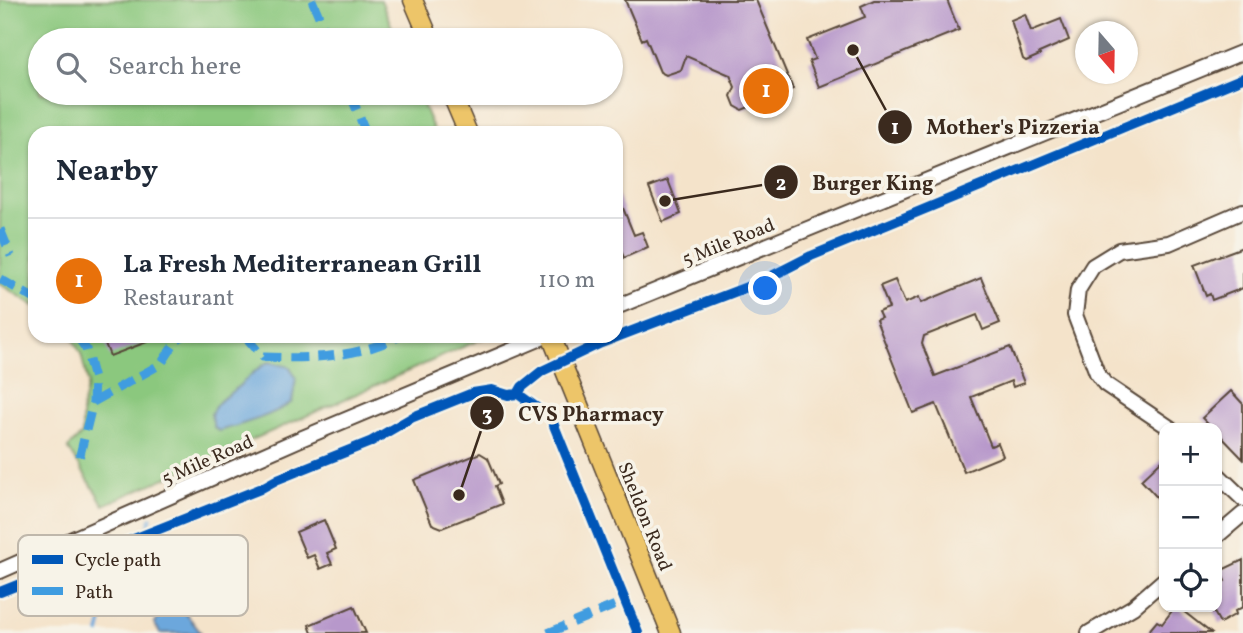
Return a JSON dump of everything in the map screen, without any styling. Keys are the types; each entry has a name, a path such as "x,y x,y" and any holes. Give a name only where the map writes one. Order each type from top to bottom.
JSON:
{"main road":[{"path":"413,0 425,28"},
{"path":"456,105 465,126"},
{"name":"Sheldon Road","path":"552,343 671,633"}],"street":[{"name":"5 Mile Road","path":"623,304 1243,52"},
{"path":"1163,423 1105,384 1097,373 1074,315 1079,290 1093,266 1119,250 1169,243 1243,211"},
{"name":"5 Mile Road","path":"81,535 532,343"},
{"path":"1222,479 1243,499"},
{"path":"1222,532 1243,514"},
{"name":"5 Mile Road","path":"0,570 18,562"},
{"path":"1089,633 1133,607 1159,584"}],"green space":[{"path":"0,0 381,0 392,28 28,28 28,105 423,105 432,126 28,126 28,302 0,284"},
{"path":"75,343 472,343 104,505 68,448 82,434 82,409 88,383 81,354"}],"water":[{"path":"269,362 290,367 296,378 292,402 267,415 218,431 214,427 211,414 216,406"},
{"path":"160,616 188,616 201,633 160,633 154,623"}],"building":[{"path":"625,0 756,0 793,89 742,110 735,106 731,96 735,87 730,75 686,56 681,70 666,75 660,72 646,38 642,40"},
{"path":"874,0 947,0 959,30 819,87 809,61 815,59 807,40 865,17 861,6"},
{"path":"1025,14 1031,31 1061,19 1069,40 1026,61 1023,59 1011,20"},
{"path":"668,180 681,214 663,222 649,187"},
{"path":"623,208 634,235 642,232 648,247 624,258"},
{"path":"1243,247 1243,288 1212,300 1210,294 1206,296 1194,265"},
{"path":"981,278 1000,323 983,330 977,315 924,336 922,344 935,376 1010,347 1024,383 1013,387 1011,381 971,397 991,446 998,443 1003,456 964,472 936,404 913,413 876,320 881,318 878,312 889,308 880,286 895,280 905,303 919,297 921,303"},
{"path":"105,343 144,343 110,356"},
{"path":"1231,391 1243,404 1243,459 1222,437 1222,423 1207,423 1202,418"},
{"path":"480,453 488,458 499,484 495,486 502,504 442,528 432,524 414,480"},
{"path":"1159,463 1159,500 1141,480"},
{"path":"324,520 336,549 327,553 332,564 320,569 314,555 307,558 296,532"},
{"path":"1243,560 1243,607 1220,623 1214,612 1222,612 1222,583 1225,581 1222,570"},
{"path":"354,606 366,633 312,633 309,625"},
{"path":"1171,612 1184,612 1211,633 1147,633 1157,621 1162,624"}],"waterway":[{"path":"146,535 151,518"},
{"path":"99,633 103,616"}],"marked path":[{"path":"312,0 324,28"},
{"path":"355,105 363,126"},
{"path":"0,229 11,256"},
{"path":"0,279 28,295"},
{"path":"79,459 93,402 94,379 82,343"},
{"path":"93,402 161,364 175,343"},
{"path":"251,343 263,357 298,358 333,356 384,343"},
{"path":"548,633 625,601"}],"cycle path":[{"path":"623,335 760,282 811,256 1243,78"},
{"path":"518,394 522,387 542,371 601,343"},
{"path":"144,535 370,442 413,417 473,393 492,390 508,395 518,394 551,418 638,633"},
{"path":"0,592 18,585"}],"place":[{"name":"Mother's Pizzeria","path":"853,50"},
{"name":"La Fresh Mediterranean Grill","path":"766,91"},
{"name":"Burger King","path":"665,201"},
{"name":"CVS Pharmacy","path":"459,495"}]}
